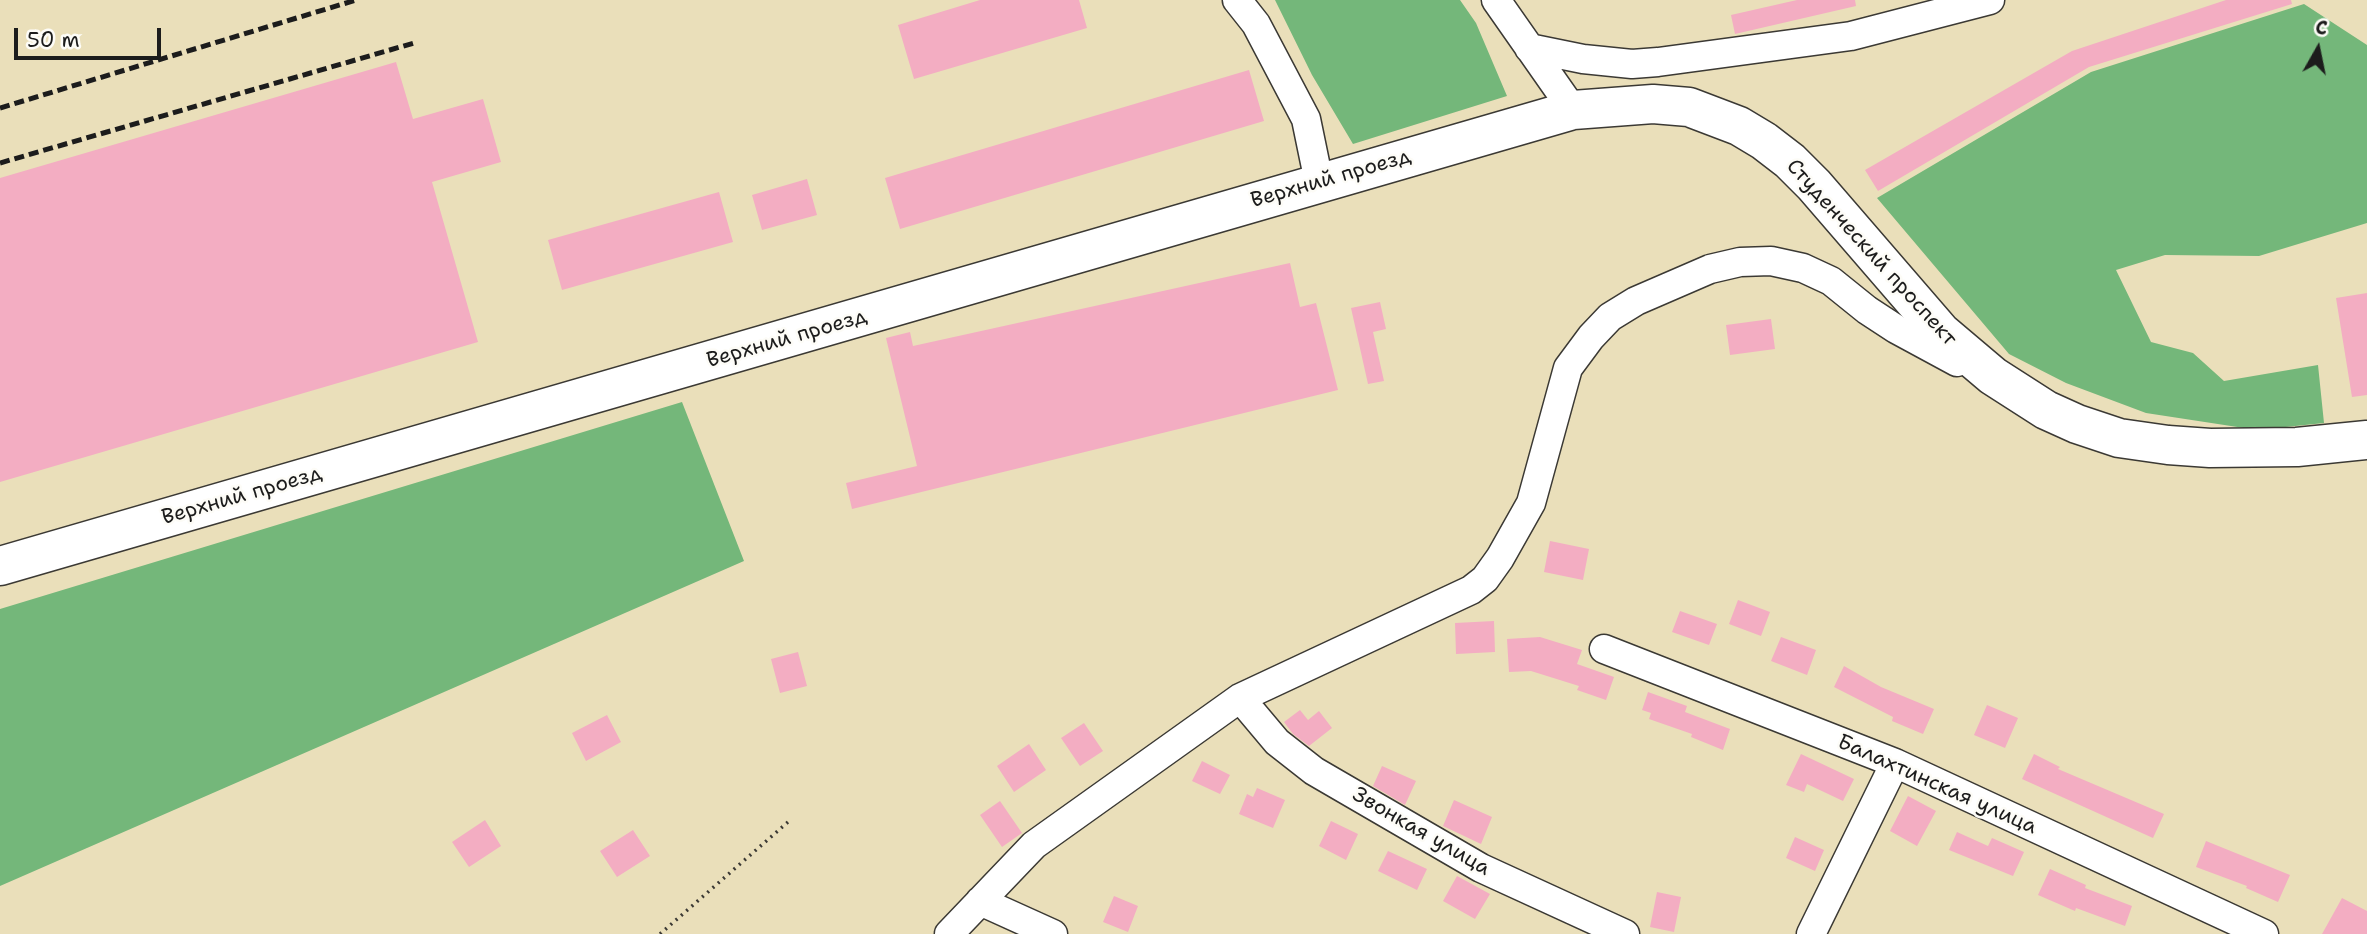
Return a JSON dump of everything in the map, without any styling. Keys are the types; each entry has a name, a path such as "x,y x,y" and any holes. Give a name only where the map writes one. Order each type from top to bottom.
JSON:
{"highway":[{"name":"Студенческий проспект","path":"1573,110 1653,104 1689,107 1739,126 1764,141 1790,161 1814,185 1941,332 1971,359 2046,410 2077,424 2119,438 2210,448 2297,447 2367,440"},
{"name":"Верхний проезд","path":"0,566 1573,110"}],"street":[{"path":"1237,0 1256,24 1306,119 1319,182"},
{"path":"1496,0 1573,110"},
{"path":"1529,48 1583,59 1632,64 1658,62 1851,36 1990,0"},
{"path":"949,934 1034,845 1240,698 1471,590 1485,579 1531,503 1568,368 1591,337 1611,317 1636,301 1710,270 1740,262 1771,261 1803,268 1831,281 1896,329 1956,362 1971,359"},
{"name":"Балахтинская улица","path":"1604,649 1895,763 2264,934"},
{"name":"Звонкая улица","path":"1240,698 1277,742 1314,771 1481,869 1626,934"},
{"path":"1811,934 1895,763"},
{"path":"980,901 1053,934"}],"path":[{"path":"660,934 788,822"}],"green space":[{"path":"1275,0 1460,0 1476,23 1507,96 1353,144 1312,75"},
{"path":"2304,4 2367,45 2367,223 2259,256 2165,255 2116,270 2151,342 2193,353 2224,381 2318,365 2324,423 2257,430 2146,413 2066,383 2009,354 1877,198 2091,72"},
{"path":"682,402 744,561 0,886 0,609"}],"building":[{"path":"980,0 1079,0 1087,28 914,79 898,25"},
{"path":"1797,0 1855,0 1856,6 1735,34 1731,15"},
{"path":"2226,0 2291,0 2292,4 2089,67 1878,191 1865,170 2072,51"},
{"path":"396,62 413,119 483,99 501,162 432,182 478,342 0,482 0,178"},
{"path":"1249,70 1264,121 900,229 885,178"},
{"path":"807,179 817,215 762,230 752,195"},
{"path":"719,192 733,242 562,290 548,240"},
{"path":"1290,263 1300,307 1316,303 1338,390 852,509 846,483 917,466 886,338 910,332 913,346"},
{"path":"2367,293 2367,395 2352,397 2336,298"},
{"path":"1380,302 1386,329 1373,332 1384,381 1368,384 1351,308"},
{"path":"1771,319 1775,349 1730,355 1726,325"},
{"path":"1550,541 1589,549 1583,580 1544,572"},
{"path":"1738,600 1770,612 1761,636 1729,624"},
{"path":"1680,611 1717,624 1709,645 1672,632"},
{"path":"1494,621 1495,652 1456,654 1455,623"},
{"path":"1540,637 1582,650 1577,664 1614,677 1606,700 1577,690 1579,686 1531,671 1509,672 1507,639"},
{"path":"1781,637 1816,650 1807,675 1771,661"},
{"path":"798,652 807,686 780,693 771,659"},
{"path":"1844,666 1881,687 1934,709 1923,734 1892,721 1893,717 1834,687"},
{"path":"1648,692 1687,706 1685,712 1730,729 1723,750 1691,737 1692,734 1649,719 1651,713 1642,710"},
{"path":"1987,705 2018,718 2005,748 1974,735"},
{"path":"1300,710 1308,720 1319,711 1332,728 1309,746 1293,734 1284,722"},
{"path":"607,715 621,742 586,761 572,733"},
{"path":"1084,723 1103,751 1080,766 1061,738"},
{"path":"1029,744 1046,770 1014,792 997,766"},
{"path":"1801,754 1854,779 1843,801 1807,784 1804,792 1786,785"},
{"path":"2034,754 2060,767 2058,769 2164,814 2153,838 2022,779"},
{"path":"1202,761 1230,775 1220,794 1192,781"},
{"path":"1382,766 1416,781 1405,805 1373,786"},
{"path":"1257,788 1285,800 1273,828 1239,814 1247,794 1253,797"},
{"path":"1908,796 1936,811 1917,846 1890,831"},
{"path":"1454,800 1492,817 1481,844 1443,826"},
{"path":"1000,801 1022,833 1002,847 980,815"},
{"path":"485,820 501,846 469,867 452,842"},
{"path":"1331,821 1358,834 1346,860 1319,846"},
{"path":"633,830 650,856 617,877 600,851"},
{"path":"1957,832 1988,846 1992,838 2024,852 2013,876 1949,850"},
{"path":"1795,837 1824,850 1815,871 1786,858"},
{"path":"2206,841 2290,875 2278,902 2246,888 2247,886 2196,867"},
{"path":"1388,851 1427,869 1417,890 1378,871"},
{"path":"2050,869 2086,885 2085,888 2132,906 2125,926 2076,908 2075,911 2038,895"},
{"path":"1457,876 1490,894 1475,919 1443,901"},
{"path":"1657,892 1681,897 1674,932 1650,927"},
{"path":"1114,896 1138,906 1128,932 1103,922"},
{"path":"2342,898 2367,911 2367,934 2322,934"}],"railway":[{"path":"0,108 356,0"},
{"path":"0,163 414,43"}]}
